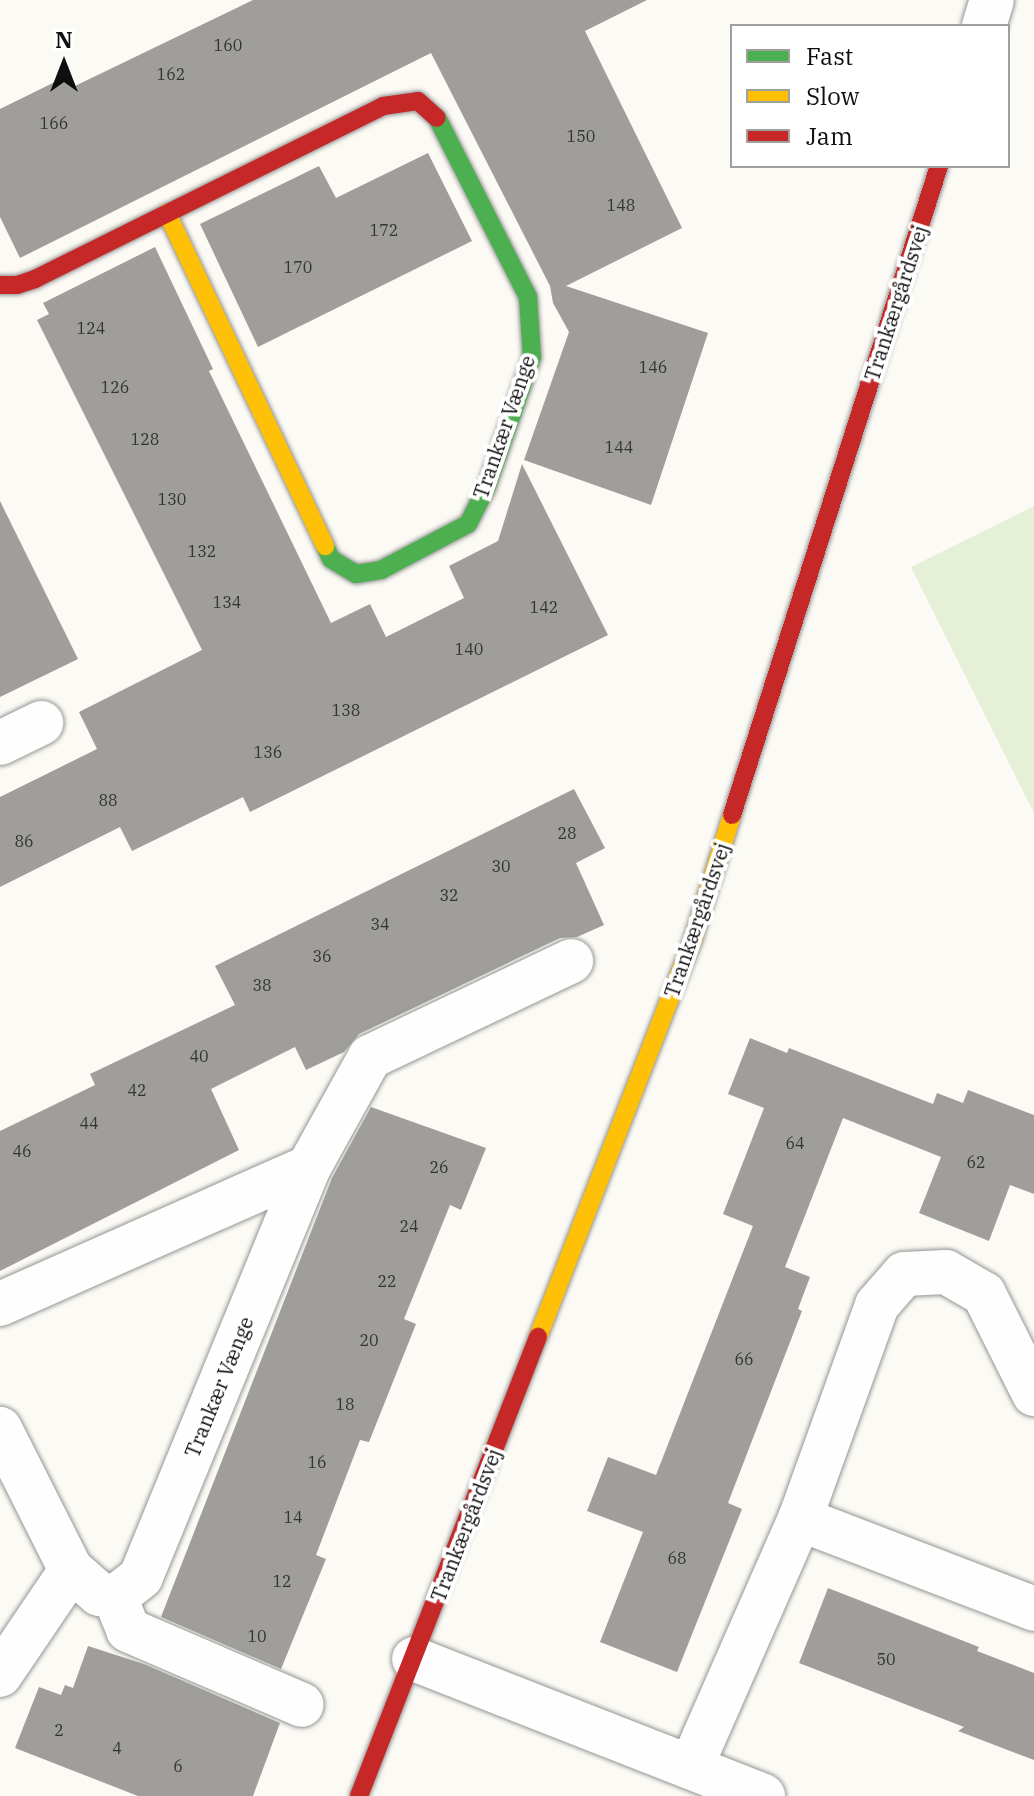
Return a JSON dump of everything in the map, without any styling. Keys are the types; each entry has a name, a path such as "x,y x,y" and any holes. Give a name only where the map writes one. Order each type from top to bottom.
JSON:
{"street":[{"path":"985,24 992,0"},
{"name":"Trankær Vænge","path":"0,285 17,285 35,279 167,213 383,106 418,101 440,121 528,297 532,357 486,489 468,524 381,570 356,574 331,559 167,213"},
{"name":"Trankærgårdsvej","path":"359,1796 693,939 938,168"},
{"path":"0,743 41,723"},
{"name":"Trankær Vænge","path":"115,1597 141,1577 309,1167 370,1057 571,961"},
{"path":"0,1304 309,1167"},
{"path":"691,1767 800,1519 877,1305 904,1274 946,1272 984,1294 1034,1394"},
{"path":"0,1429 71,1570 99,1594 115,1597 128,1630 302,1705"},
{"path":"800,1519 1034,1609"},
{"path":"0,1675 71,1570"},
{"path":"414,1659 763,1796"}],"green space":[{"path":"1034,506 1034,813 911,567"}],"building":[{"path":"253,0 647,0 585,31 682,228 566,286 708,333 651,505 524,460 569,332 553,303 550,286 431,53 20,258 0,217 0,109 69,75 75,86"},
{"path":"428,153 472,241 258,347 200,224 319,166 336,198"},
{"path":"155,247 213,369 209,371 331,623 370,604 386,637 464,598 449,566 498,541 522,464 608,635 250,812 243,797 132,851 120,827 0,887 0,797 97,749 79,712 202,650 37,320 49,314 43,303"},
{"path":"0,501 78,659 0,697"},
{"path":"574,789 605,848 576,863 604,925 577,937 560,938 359,1034 344,1052 306,1070 295,1047 211,1089 239,1150 0,1271 0,1131 95,1085 90,1074 235,1005 215,966"},
{"path":"750,1038 787,1053 789,1048 933,1104 937,1093 963,1103 968,1090 1034,1115 1034,1194 1010,1185 989,1241 919,1213 941,1157 843,1118 785,1267 810,1277 798,1309 802,1311 728,1503 742,1509 677,1672 600,1642 643,1532 587,1511 608,1457 656,1475 753,1226 723,1214 764,1108 728,1094"},
{"path":"371,1107 486,1148 461,1210 450,1205 404,1319 416,1324 369,1442 360,1440 316,1555 326,1559 281,1669 161,1617 332,1178"},
{"path":"828,1588 979,1647 977,1651 1034,1673 1034,1760 958,1731 964,1727 799,1663"},
{"path":"88,1646 144,1664 280,1723 253,1796 138,1796 15,1748 39,1687 61,1695 65,1685 73,1688"}],"traffic: fast":[{"path":"325,546 331,559 356,574 381,570 468,524 486,489 532,357 528,297 437,118"}],"traffic: slow":[{"path":"167,213 325,546"},
{"path":"538,1337 693,939 732,815"}],"traffic: jam":[{"path":"0,285 17,285 35,279 383,106 418,101 437,118"},
{"path":"732,815 938,168"},
{"path":"359,1796 538,1337"}]}
